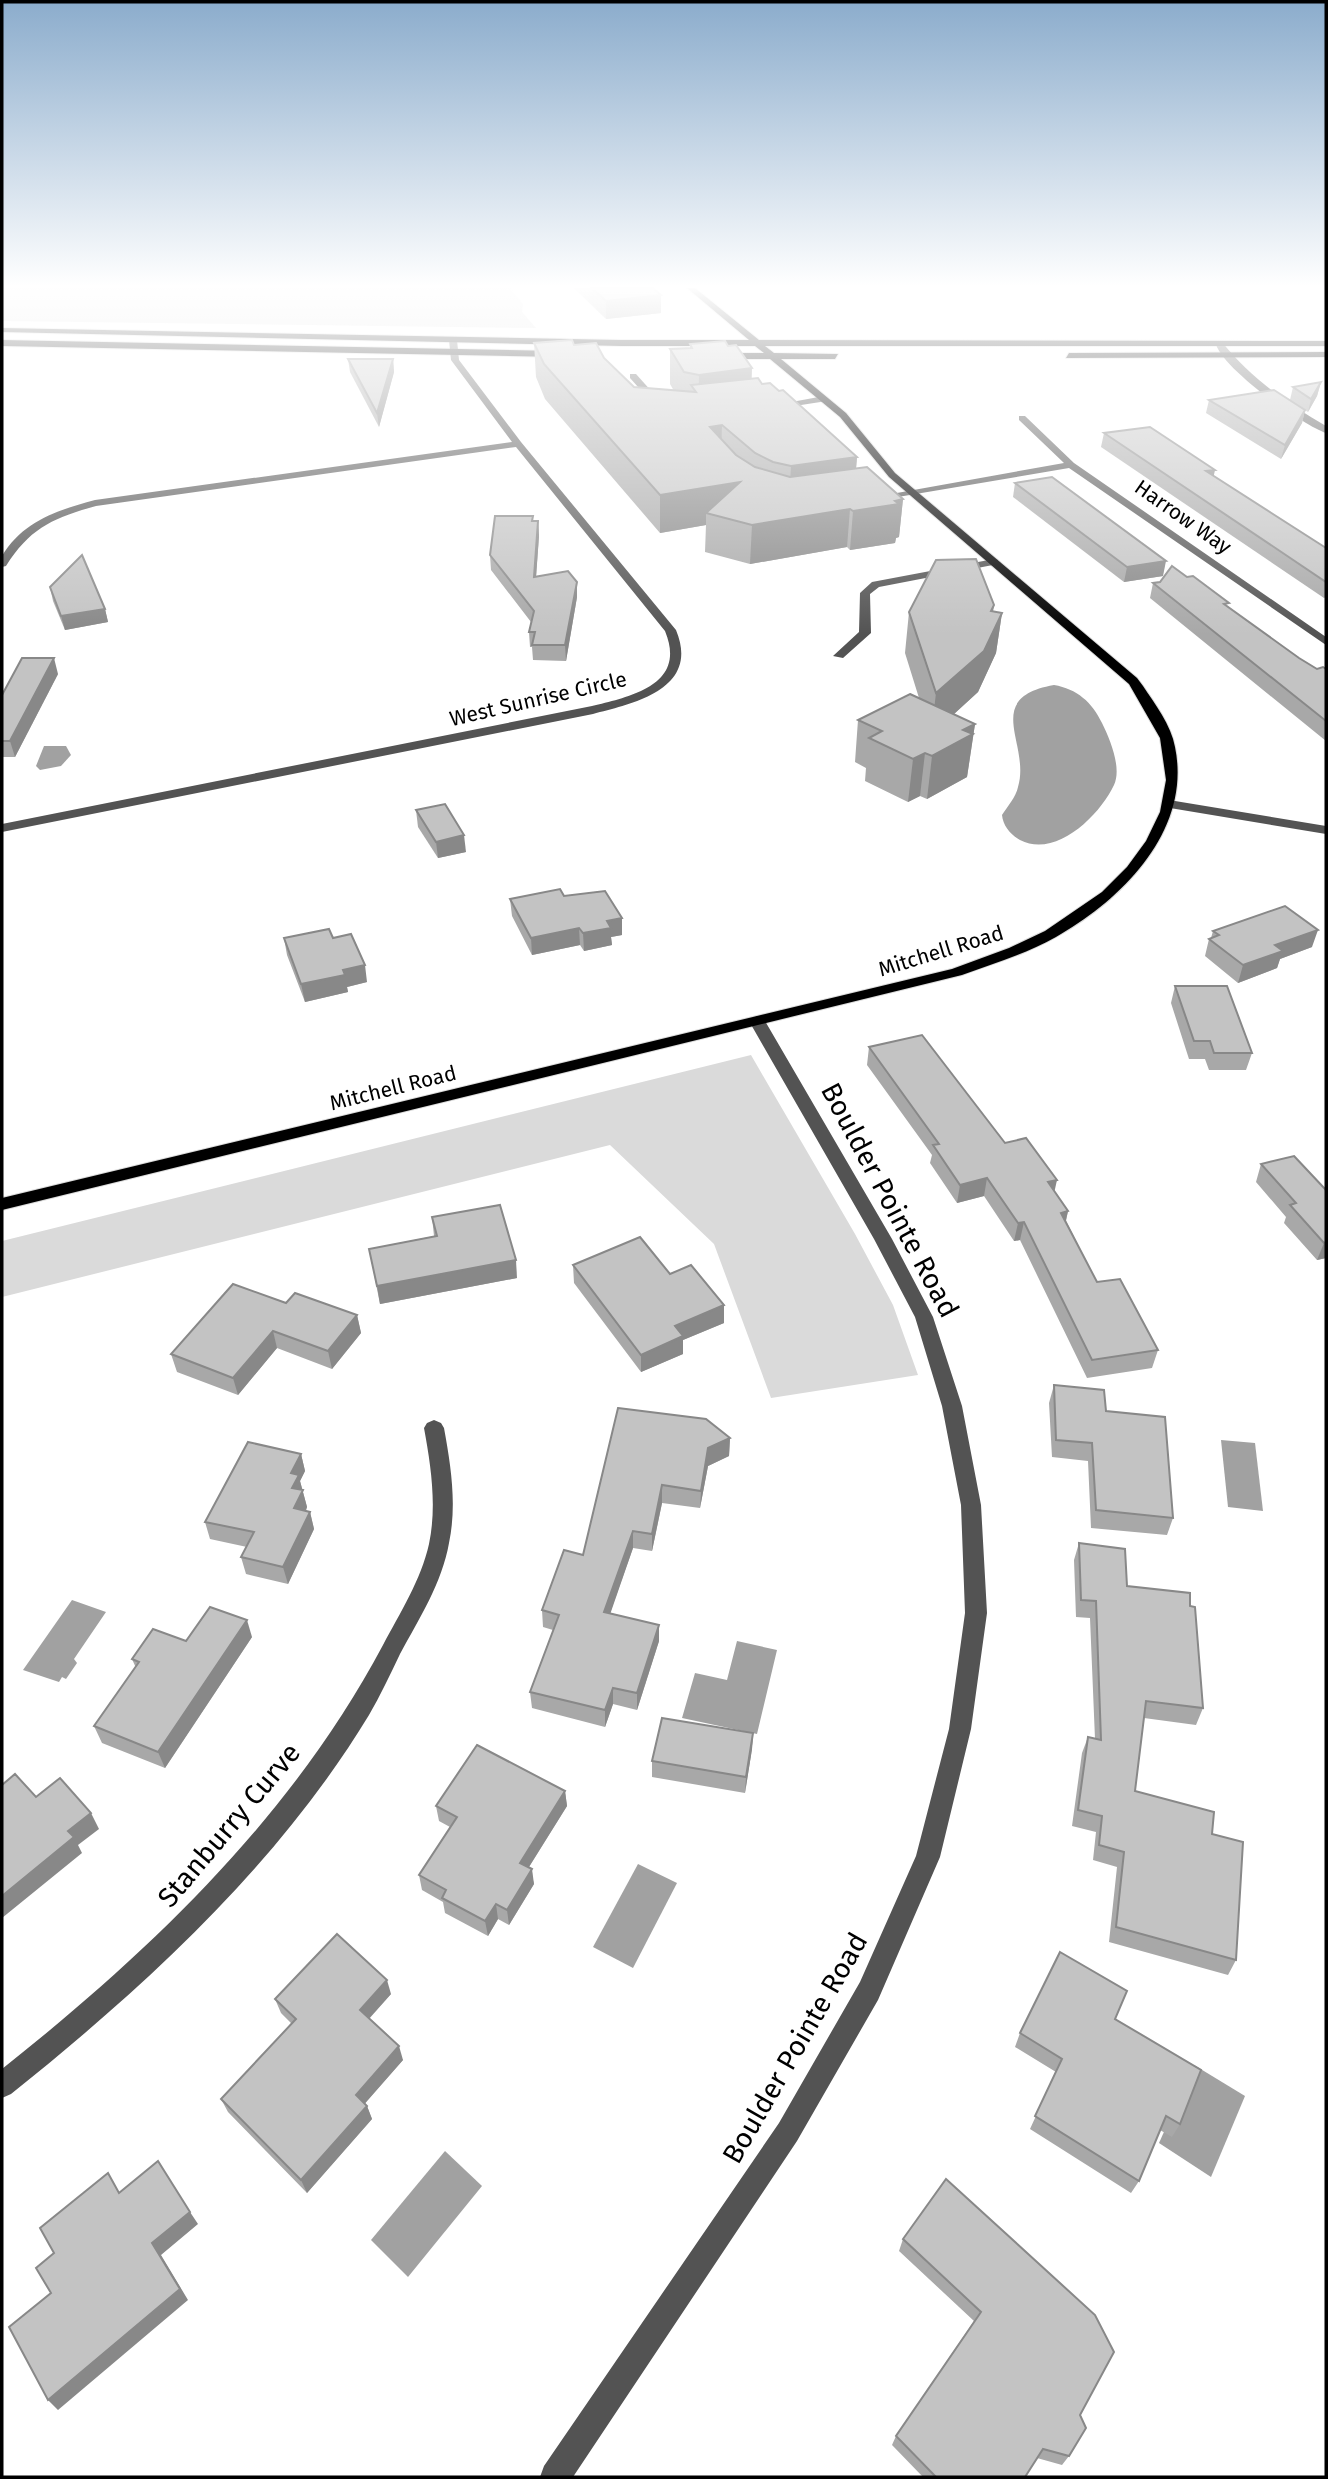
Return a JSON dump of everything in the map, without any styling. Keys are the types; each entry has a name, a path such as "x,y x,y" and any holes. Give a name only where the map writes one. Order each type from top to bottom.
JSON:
{"main road":[{"name":"Mitchell Road","path":"2,1204 957,972 1024,947 1105,896 1141,861 1161,827 1169,804 1172,783 1169,747 1153,710 1133,681 892,475 853,426 829,404"}],"street":[{"name":"West Sunrise Circle","path":"2,828 532,723 624,702 651,690 668,677 677,661 679,645 487,404"},
{"path":"659,404 670,411"},
{"path":"760,408 791,404"},
{"path":"1283,404 1326,430"},
{"name":"Harrow Way","path":"1021,418 1071,465 1321,633 1326,642"},
{"path":"2,564 19,536 38,523 95,503 518,444"},
{"path":"863,500 1071,465"},
{"path":"839,656 865,633 865,593 876,584 994,562"},
{"path":"1169,804 1326,830"},
{"name":"Boulder Pointe Road","path":"555,2477 788,2132 869,1991 928,1857 960,1729 976,1613 971,1505 952,1406 924,1317 883,1239 757,1021"},
{"name":"Stanburry Curve","path":"2,2085 62,2039 181,1929 280,1820 359,1711 413,1609 439,1545 444,1484 434,1428"}],"shaded area":[{"path":"1054,685 1077,693 1098,716 1114,754 1116,778 1107,797 1088,821 1062,839 1048,844 1034,844 1014,836 1002,815 1017,791 1020,771 1014,712 1019,700 1032,691"},
{"path":"44,746 66,746 71,755 61,766 40,770 36,766"},
{"path":"751,1055 893,1305 918,1375 771,1398 714,1244 610,1145 2,1297 2,1241"},
{"path":"1221,1440 1255,1443 1263,1511 1228,1507"},
{"path":"72,1600 106,1612 74,1659 77,1663 66,1679 62,1677 59,1682 23,1670"},
{"path":"737,1641 777,1650 757,1734 682,1718 695,1673 727,1680"},
{"path":"638,1864 677,1883 633,1968 593,1947"},
{"path":"1194,2065 1245,2096 1211,2177 1159,2143"},
{"path":"445,2151 482,2186 408,2277 371,2240"}],"building":[{"path":"372,404 380,404 377,413"},
{"path":"579,404 798,404 857,457 791,466 773,462 755,453 722,425 710,427 736,455 755,467 790,477 867,467 903,499 895,501 899,504 752,525 706,513 740,482 660,495"},
{"path":"1215,404 1295,404 1305,410 1285,445"},
{"path":"1150,427 1215,470 1206,471 1326,548 1326,582 1104,433"},
{"path":"1052,477 1166,561 1127,567 1015,483"},
{"path":"495,516 533,516 532,521 538,521 534,577 568,571 577,582 565,645 532,645 535,632 529,632 534,611 490,555"},
{"path":"82,555 105,609 61,616 50,587"},
{"path":"976,559 994,605 991,611 1002,613 984,651 936,693 909,612 936,560"},
{"path":"1172,566 1187,577 1193,576 1229,603 1224,604 1299,658 1317,669 1326,669 1326,721 1153,583 1160,582"},
{"path":"22,658 54,658 10,741 2,741 2,695"},
{"path":"910,694 975,724 963,730 973,734 932,756 925,753 913,759 869,738 882,731 858,720"},
{"path":"445,804 464,835 436,842 416,810"},
{"path":"560,889 564,896 605,891 622,918 607,921 611,928 583,933 579,928 531,938 510,899"},
{"path":"1285,906 1318,930 1275,945 1283,951 1243,965 1209,939 1219,935 1213,931"},
{"path":"329,929 333,938 351,934 365,965 343,970 345,975 301,984 284,938"},
{"path":"1175,986 1227,986 1252,1053 1214,1053 1210,1041 1194,1041"},
{"path":"922,1035 1005,1143 1026,1138 1057,1180 1048,1182 1068,1211 1061,1213 1097,1282 1120,1279 1158,1350 1092,1360 1024,1222 1018,1223 987,1178 960,1185 933,1145 939,1144 869,1047"},
{"path":"1294,1156 1326,1188 1324,1243 1290,1205 1296,1203 1261,1164"},
{"path":"500,1205 516,1260 377,1286 369,1249 437,1236 432,1217"},
{"path":"640,1237 670,1274 691,1265 724,1305 675,1326 683,1336 641,1355 573,1265"},
{"path":"233,1284 286,1303 295,1293 357,1315 328,1351 273,1331 233,1378 171,1354"},
{"path":"1054,1385 1104,1390 1106,1411 1165,1417 1173,1518 1096,1510 1092,1443 1056,1440"},
{"path":"618,1408 706,1419 730,1438 708,1448 701,1491 662,1485 652,1534 633,1531 604,1612 659,1625 637,1693 613,1688 605,1710 530,1692 559,1615 542,1610 564,1550 583,1555"},
{"path":"248,1442 301,1454 291,1473 299,1475 292,1488 303,1490 294,1508 310,1512 283,1567 241,1557 254,1532 205,1522"},
{"path":"1079,1543 1125,1549 1127,1586 1190,1593 1190,1606 1195,1607 1203,1708 1146,1701 1135,1791 1214,1812 1212,1834 1243,1842 1236,1960 1116,1927 1124,1852 1099,1845 1102,1816 1078,1810 1088,1737 1101,1740 1096,1601 1081,1600"},
{"path":"210,1607 247,1620 158,1752 94,1726 139,1662 132,1659 153,1629 186,1641"},
{"path":"662,1718 753,1733 746,1777 652,1761"},
{"path":"477,1745 565,1791 520,1863 532,1869 507,1910 496,1904 485,1921 442,1898 446,1890 419,1875 457,1817 436,1806"},
{"path":"15,1774 36,1797 60,1778 91,1813 68,1831 74,1837 2,1896 2,1785"},
{"path":"337,1934 387,1980 360,2010 399,2046 356,2095 367,2106 301,2180 221,2099 296,2019 275,1999"},
{"path":"1060,1952 1127,1991 1115,2019 1201,2070 1180,2124 1166,2116 1139,2181 1035,2116 1062,2059 1020,2033"},
{"path":"158,2161 190,2212 152,2243 180,2289 48,2400 9,2327 51,2293 36,2268 54,2253 40,2228 108,2173 119,2193"},
{"path":"946,2179 1095,2315 1114,2352 1080,2415 1086,2428 1069,2456 1043,2449 1025,2477 936,2477 896,2436 981,2312 903,2239"}]}
